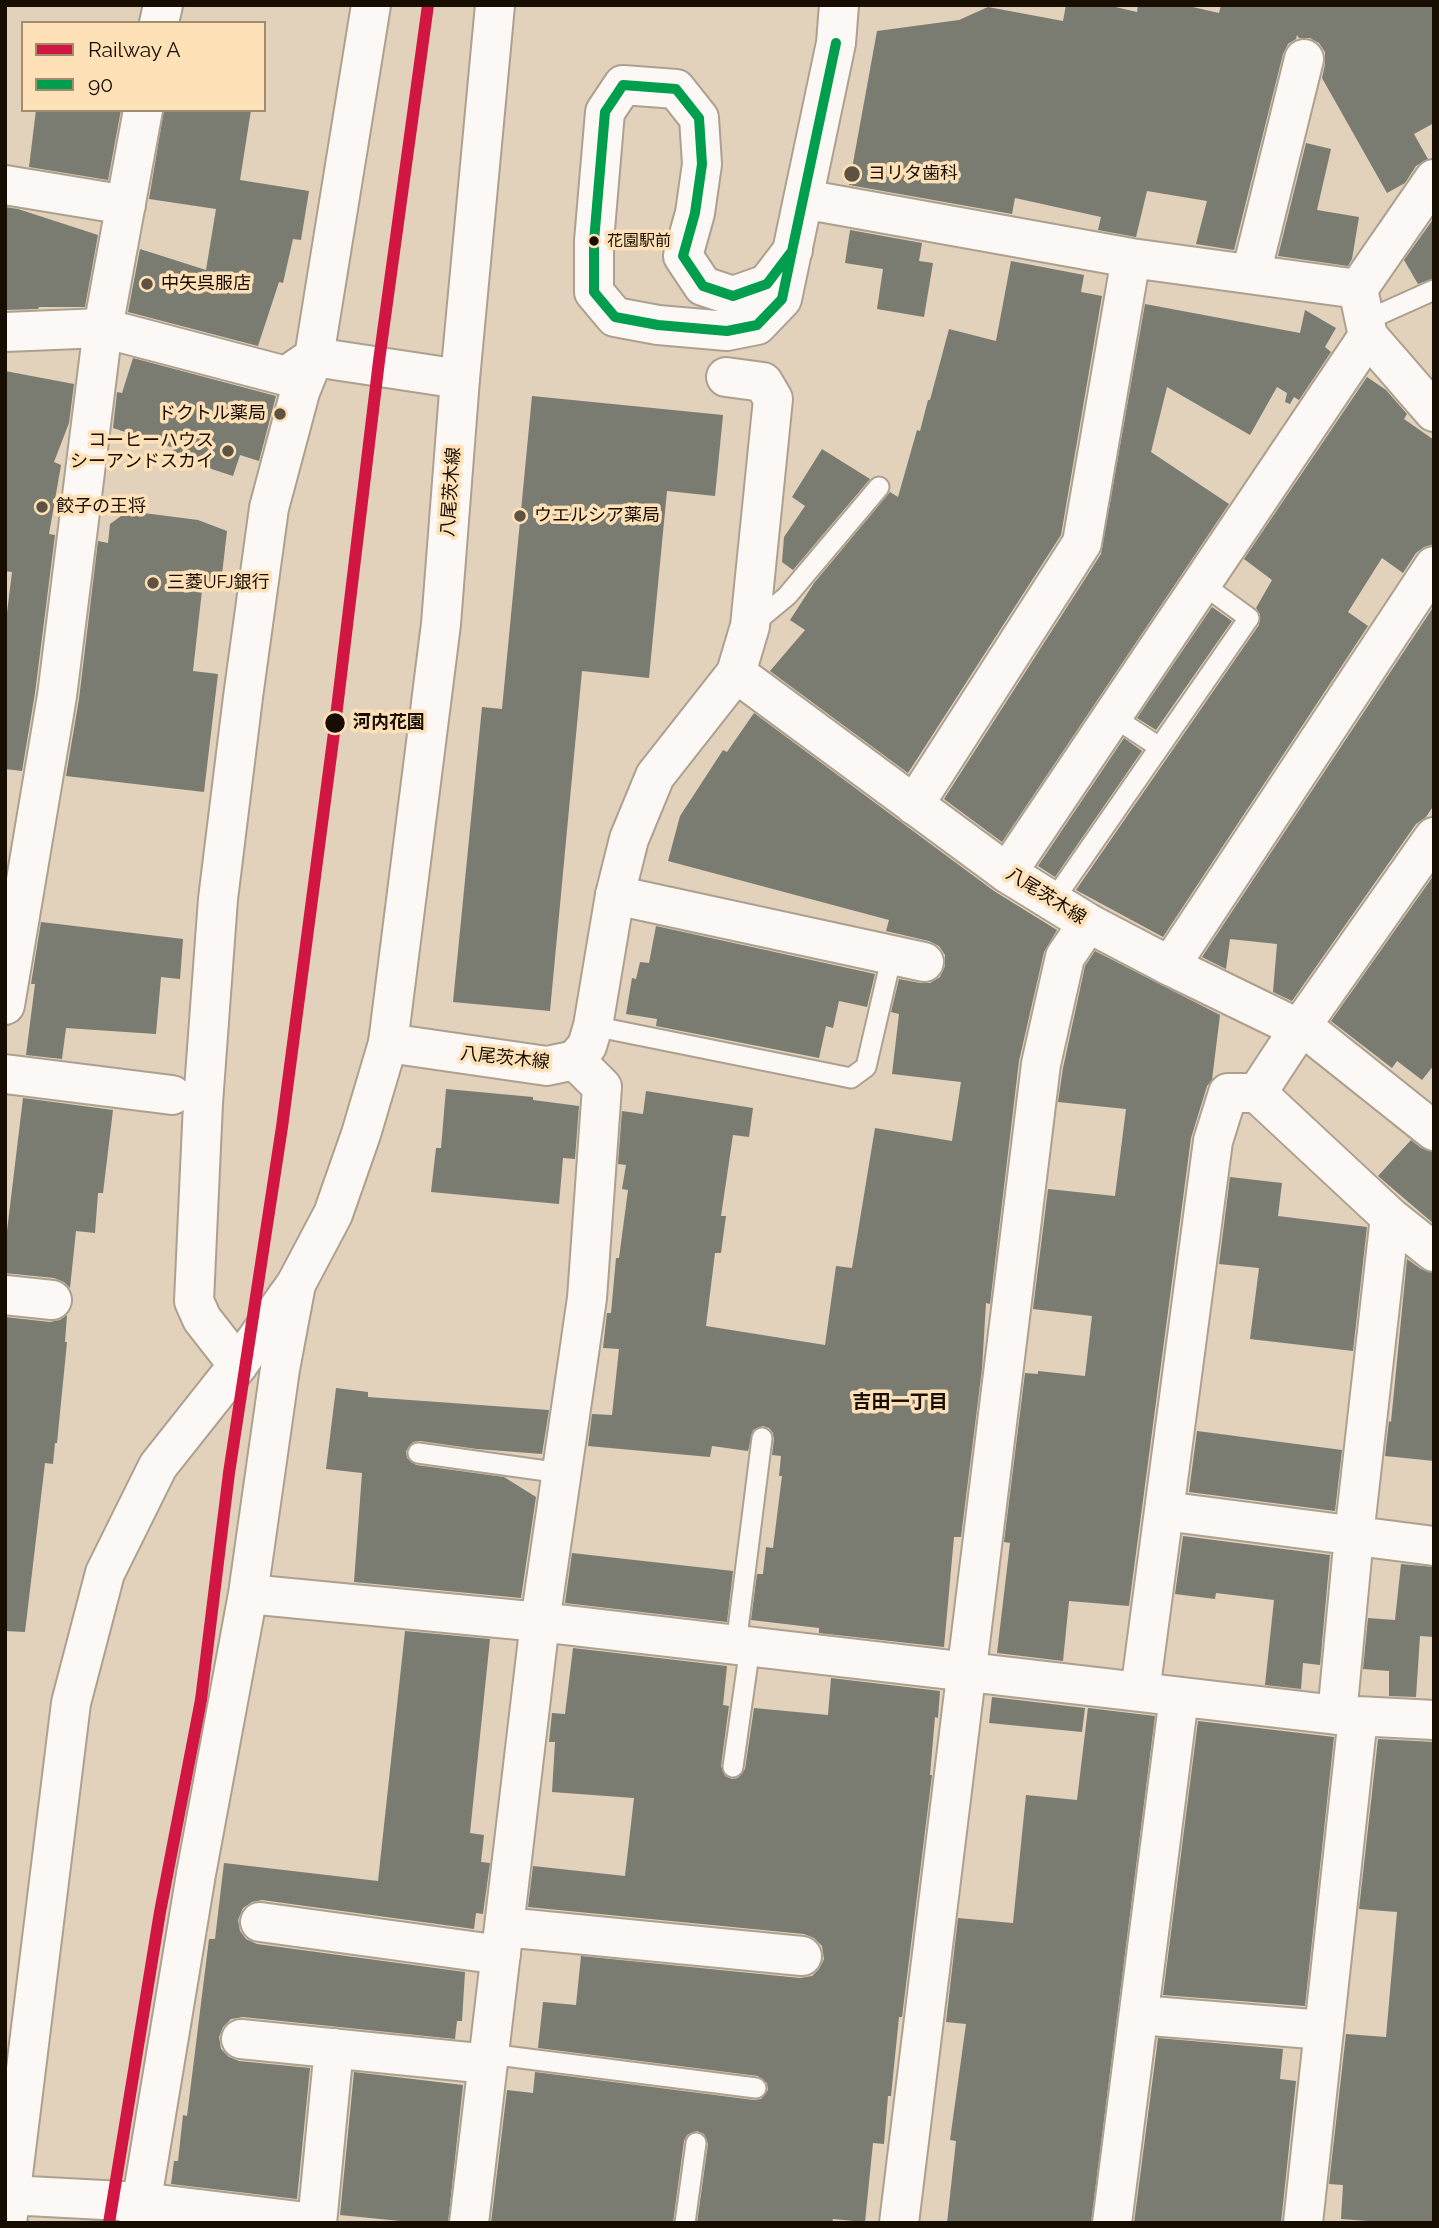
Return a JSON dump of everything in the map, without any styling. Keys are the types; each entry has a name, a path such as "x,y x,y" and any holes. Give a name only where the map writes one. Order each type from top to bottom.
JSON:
{"street":[{"path":"238,1365 202,1320 194,1301 203,1103 217,912 269,508 300,392 314,357 371,5"},
{"name":"八尾茨木線","path":"495,5 460,379 441,624 388,1043 547,1066 575,1060 587,1046 593,1026 615,895 629,839 655,775 736,673 1007,873 1088,923 1316,1037 1427,1117"},
{"path":"793,250 767,284 733,296 703,286 684,256 695,213 702,164 699,118 676,89 623,85 605,112 594,242 594,292 615,317 658,325 727,331 757,325 782,299 793,250 836,43 839,5"},
{"path":"1251,274 1304,59"},
{"path":"6,989 57,696 103,328 143,112"},
{"path":"1007,873 1201,583 1364,315 1434,178"},
{"path":"5,185 126,205"},
{"path":"803,199 1131,258 1251,274 1364,315 1434,412"},
{"path":"914,805 1082,543 1131,258"},
{"path":"5,332 103,328 286,376 314,357 460,379"},
{"path":"726,377 763,382 773,399 750,626 736,673"},
{"path":"1170,966 1434,566"},
{"path":"1257,1093 1434,837"},
{"path":"615,895 908,959"},
{"path":"899,2223 1041,1063 1065,957 1088,923"},
{"path":"334,2048 316,2223 140,2213 7,2210 71,1703 105,1573 158,1466 238,1365 296,1284 334,1214 388,1043"},
{"path":"470,2223 540,1622 587,1298 602,1087 575,1060"},
{"path":"5,1074 172,1095"},
{"path":"1140,1692 1213,1141 1228,1093 1257,1093 1390,1217 1434,1252"},
{"path":"1303,2223 1324,2030 1348,1716 1354,1536 1390,1217"},
{"path":"140,2213 195,1874 248,1594 280,1370 296,1284"},
{"path":"5,1295 52,1300"},
{"path":"1164,1511 1434,1546"},
{"path":"248,1594 540,1622 1348,1716 1434,1720"},
{"path":"1112,2223 1179,1697"},
{"path":"260,1922 503,1941 802,1956"},
{"path":"1139,2015 1324,2030"},
{"path":"241,2039 488,2059"}],"lane":[{"path":"1364,315 1434,290"},
{"path":"750,626 788,596 879,487"},
{"path":"1053,901 1249,618 1201,583"},
{"path":"1112,716 1159,747"},
{"path":"593,1026 851,1078 866,1067 908,959"},
{"path":"733,1767 762,1438"},
{"path":"418,1454 561,1473"},
{"path":"488,2059 756,2088"},
{"path":"685,2223 696,2143"}],"building":[{"path":"1066,5 1107,5 1137,12 1138,5 1184,5 1219,13 1221,5 1434,5 1434,123 1414,134 1428,159 1416,166 1405,183 1387,193 1322,78 1325,52 1319,43 1310,38 1299,38 1297,35 1283,54 1234,250 1196,244 1207,201 1147,191 1136,237 1098,230 1101,217 1015,198 1012,214 849,185 877,31 959,20 988,7 1063,21"},
{"path":"36,112 121,112 108,180 29,167"},
{"path":"164,112 251,112 240,180 309,191 301,240 293,239 283,283 279,282 258,346 128,312 140,249 206,270 216,209 149,199"},
{"path":"1306,143 1331,149 1317,210 1359,217 1352,259 1348,266 1278,256"},
{"path":"5,207 98,235 85,307 5,310"},
{"path":"1434,218 1434,278 1418,284 1404,260"},
{"path":"850,230 922,243 919,261 933,263 924,317 877,309 883,269 845,263"},
{"path":"1011,261 1084,275 1081,292 1102,296 1061,535 908,773 770,671 805,630 790,620 814,583 890,492 898,497 917,430 920,431 930,400 949,329 996,341"},
{"path":"1145,304 1300,333 1305,310 1336,328 1325,347 1331,352 1299,400 1294,397 1290,404 1285,402 1287,393 1277,387 1250,435 1167,387 1151,452 1229,504 1002,842 944,799 1101,554"},
{"path":"133,358 276,396 259,461 240,455 233,476 172,456 174,448 113,428 117,392 122,393"},
{"path":"5,371 74,384 69,423 54,462 61,465 49,534 55,535 22,771 5,769 5,629 12,572 5,571"},
{"path":"1367,377 1386,390 1407,414 1404,419 1434,440 1434,544 1416,553 1403,573 1382,558 1348,612 1368,626 1163,937 1076,890 1259,625 1260,614 1256,608 1272,580 1244,559"},
{"path":"532,396 723,415 715,496 667,491 649,678 582,671 550,1011 453,1002 482,707 502,709"},
{"path":"822,449 870,479 793,570 782,562 784,537 805,506 792,497"},
{"path":"128,511 198,520 227,531 221,583 203,581 193,671 218,674 204,792 66,776 79,699 98,541 108,543 110,524"},
{"path":"1434,606 1434,805 1426,817 1416,824 1292,1001 1273,992 1277,944 1230,939 1226,969 1202,957"},
{"path":"1212,607 1232,621 1156,730 1137,718"},
{"path":"754,713 994,891 1057,930 1044,952 1019,1061 990,1304 986,1303 982,1369 961,1537 954,1537 944,1647 819,1633 819,1628 751,1620 757,1574 763,1574 766,1547 773,1548 782,1476 779,1476 781,1456 772,1455 774,1439 769,1428 763,1426 753,1430 748,1451 712,1446 710,1457 588,1446 592,1414 612,1415 619,1349 603,1348 607,1313 611,1313 616,1258 619,1258 628,1190 622,1189 626,1165 618,1164 622,1111 643,1114 646,1091 753,1108 749,1137 733,1135 721,1216 726,1216 721,1253 715,1253 706,1326 825,1345 836,1266 852,1268 875,1128 952,1141 961,1082 892,1074 899,1014 891,1012 899,979 930,983 940,977 945,966 945,955 939,946 886,931 889,920 668,861 680,816 723,750 727,752"},
{"path":"1124,738 1142,751 1055,877 1038,866"},
{"path":"1434,875 1434,1065 1422,1080 1397,1061 1392,1068 1331,1021"},
{"path":"41,922 183,939 180,979 161,977 156,1034 66,1028 62,1059 26,1055 35,984 31,984"},
{"path":"656,926 875,974 867,1007 839,1001 833,1028 826,1026 819,1058 656,1026 657,1019 626,1014 632,978 636,979 640,962 649,963"},
{"path":"1095,951 1220,1015 1212,1080 1207,1086 1191,1138 1129,1606 1069,1601 1063,1661 997,1653 1010,1543 1004,1542 1025,1373 1038,1374 1038,1371 1085,1376 1092,1316 1033,1309 1048,1189 1115,1196 1126,1109 1058,1102 1085,966"},
{"path":"446,1089 533,1097 533,1100 579,1106 575,1159 563,1158 559,1204 431,1192 436,1148 441,1148"},
{"path":"23,1098 113,1110 103,1193 98,1193 95,1233 76,1231 70,1288 54,1278 5,1273 5,1230 7,1231"},
{"path":"1411,1140 1421,1148 1434,1152 1434,1224 1378,1176"},
{"path":"1230,1177 1282,1183 1278,1216 1367,1227 1353,1351 1250,1339 1259,1268 1219,1264"},
{"path":"1407,1259 1421,1269 1434,1273 1434,1461 1385,1456 1389,1421 1391,1422"},
{"path":"67,1315 67,1342 57,1443 53,1464 45,1463 25,1632 5,1631 5,1317 50,1322"},
{"path":"336,1388 368,1392 368,1397 549,1410 542,1454 420,1441 413,1442 406,1451 407,1458 416,1465 504,1477 536,1497 521,1598 354,1582 362,1473 326,1469"},
{"path":"1197,1431 1342,1450 1335,1511 1189,1492"},
{"path":"1183,1536 1330,1555 1320,1665 1303,1663 1301,1689 1265,1685 1274,1600 1216,1593 1215,1599 1175,1594"},
{"path":"572,1553 733,1571 727,1622 565,1603"},
{"path":"1401,1564 1434,1567 1434,1637 1420,1636 1416,1697 1389,1696 1389,1671 1363,1669 1368,1618 1395,1620"},
{"path":"405,1631 490,1639 470,1833 484,1835 481,1862 490,1863 483,1914 476,1913 474,1929 262,1900 243,1908 238,1920 240,1931 246,1939 257,1944 465,1972 462,2021 457,2021 455,2039 243,2017 231,2019 223,2027 219,2037 221,2049 229,2057 239,2061 310,2068 297,2199 171,2184 174,2161 178,2161 183,2115 187,2116 209,1939 215,1939 224,1863 378,1881"},
{"path":"573,1648 727,1666 723,1705 729,1706 721,1766 725,1776 732,1779 738,1778 745,1769 754,1708 828,1715 831,1678 940,1691 938,1718 935,1717 932,1775 891,2096 888,2096 884,2144 873,2143 865,2222 833,2219 832,2223 697,2223 708,2144 704,2134 697,2131 687,2135 684,2141 673,2223 491,2223 507,2090 533,2093 535,2072 754,2100 761,2099 768,2090 767,2083 758,2076 538,2048 543,2002 576,2005 581,1956 800,1978 812,1976 824,1959 822,1946 814,1938 804,1934 528,1907 533,1866 625,1876 634,1798 552,1792 555,1742 549,1742 552,1713 565,1714"},
{"path":"992,1697 1085,1708 1082,1732 989,1723"},
{"path":"1088,1708 1155,1716 1091,2223 947,2223 956,2141 950,2140 966,2024 946,2022 958,1918 1013,1923 1026,1795 1077,1800"},
{"path":"1198,1721 1334,1737 1305,2006 1163,1995"},
{"path":"1378,1739 1434,1742 1434,2223 1341,2219 1343,2185 1329,2184 1346,2034 1386,2037 1397,1912 1359,1909"},
{"path":"1158,2038 1283,2049 1280,2079 1296,2081 1281,2223 1134,2223"},
{"path":"354,2072 463,2085 448,2223 340,2215"}],"rail line":[{"name":"A","path":"109,2223 160,1912 201,1700 229,1473 282,1127 379,361 428,5"}],"transit line":[{"name":"90","path":"792,251 836,43"},
{"name":"90","path":"792,251 836,43"},
{"name":"90","path":"623,85 676,89 699,118 702,164 695,213 683,256 703,286 733,296 767,284 792,251 782,299 757,325 727,331 658,325 615,317 594,292 594,241 605,112 623,85"}],"place":[{"name":"ヨリタ歯科","path":"852,174"},
{"name":"花園駅前","path":"594,241"},
{"name":"中矢呉服店","path":"147,284"},
{"name":"ドクトル薬局","path":"280,414"},
{"name":"コーヒーハウス シーアンドスカイ","path":"228,451"},
{"name":"餃子の王将","path":"42,507"},
{"name":"ウエルシア薬局","path":"520,516"},
{"name":"三菱UFJ銀行","path":"153,583"},
{"name":"河内花園","path":"335,723"}],"district":[{"name":"吉田一丁目","path":"900,1402"}]}
